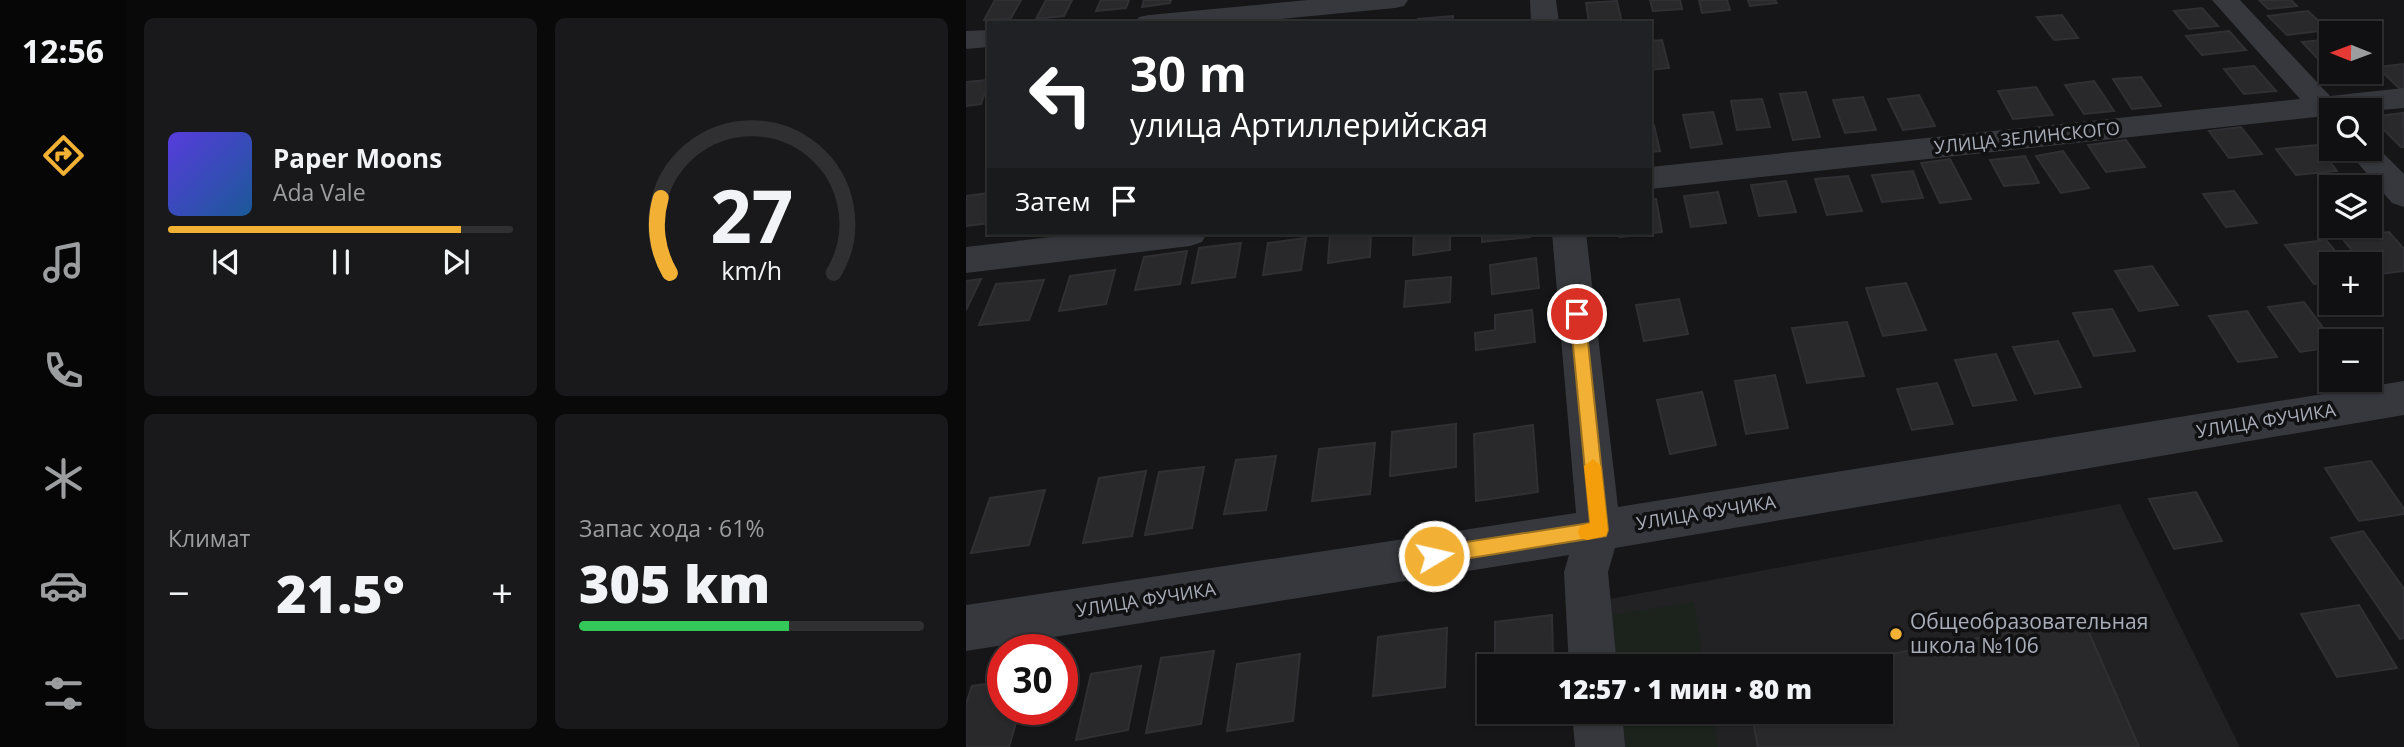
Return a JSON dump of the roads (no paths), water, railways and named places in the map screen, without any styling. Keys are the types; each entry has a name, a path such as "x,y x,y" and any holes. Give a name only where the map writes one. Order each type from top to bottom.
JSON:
{"street":[{"path":"1170,21 1395,0"},
{"path":"1543,0 1545,21"},
{"path":"2225,0 2319,102"},
{"path":"966,40 987,38"},
{"name":"УЛИЦА ЗЕЛИНСКОГО","path":"2382,102 2404,98"},
{"name":"УЛИЦА ЗЕЛИНСКОГО","path":"1652,178 2319,112"},
{"path":"2373,161 2404,195"},
{"path":"966,260 1173,235"},
{"path":"1569,235 1600,530 1586,572 1592,654"},
{"name":"УЛИЦА ФУЧИКА","path":"966,628 1600,530 2404,398"},
{"path":"1598,724 1600,747"}],"place":[{"name":"Общеобразовательная школа №106","path":"1896,634"}]}
